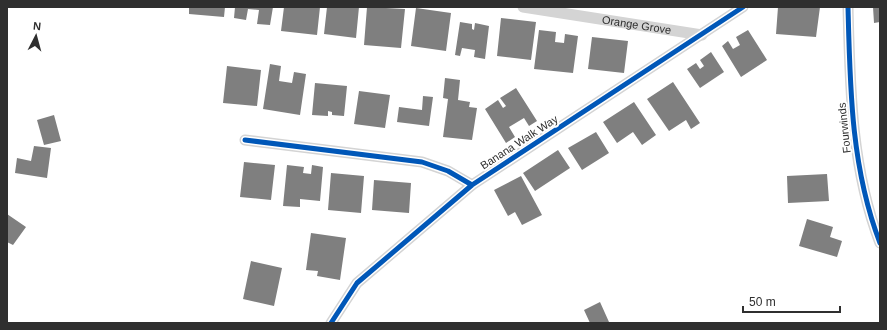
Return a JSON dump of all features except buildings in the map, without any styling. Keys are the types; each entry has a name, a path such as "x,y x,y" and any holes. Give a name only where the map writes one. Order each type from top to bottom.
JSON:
{"street":[{"name":"Orange Grove","path":"523,7 702,35"},
{"name":"Banana Walk Way","path":"331,323 357,283 472,185 743,7"},
{"name":"Fourwinds","path":"848,7 850,88 856,152 873,225 880,243"},
{"path":"245,140 422,162 448,172 472,185"}],"cycle path":[{"path":"331,323 357,283 472,185 743,7"},
{"path":"848,7 851,97 854,127 863,186 870,215 880,243"},
{"path":"245,140 422,162 448,171 472,185"}]}
